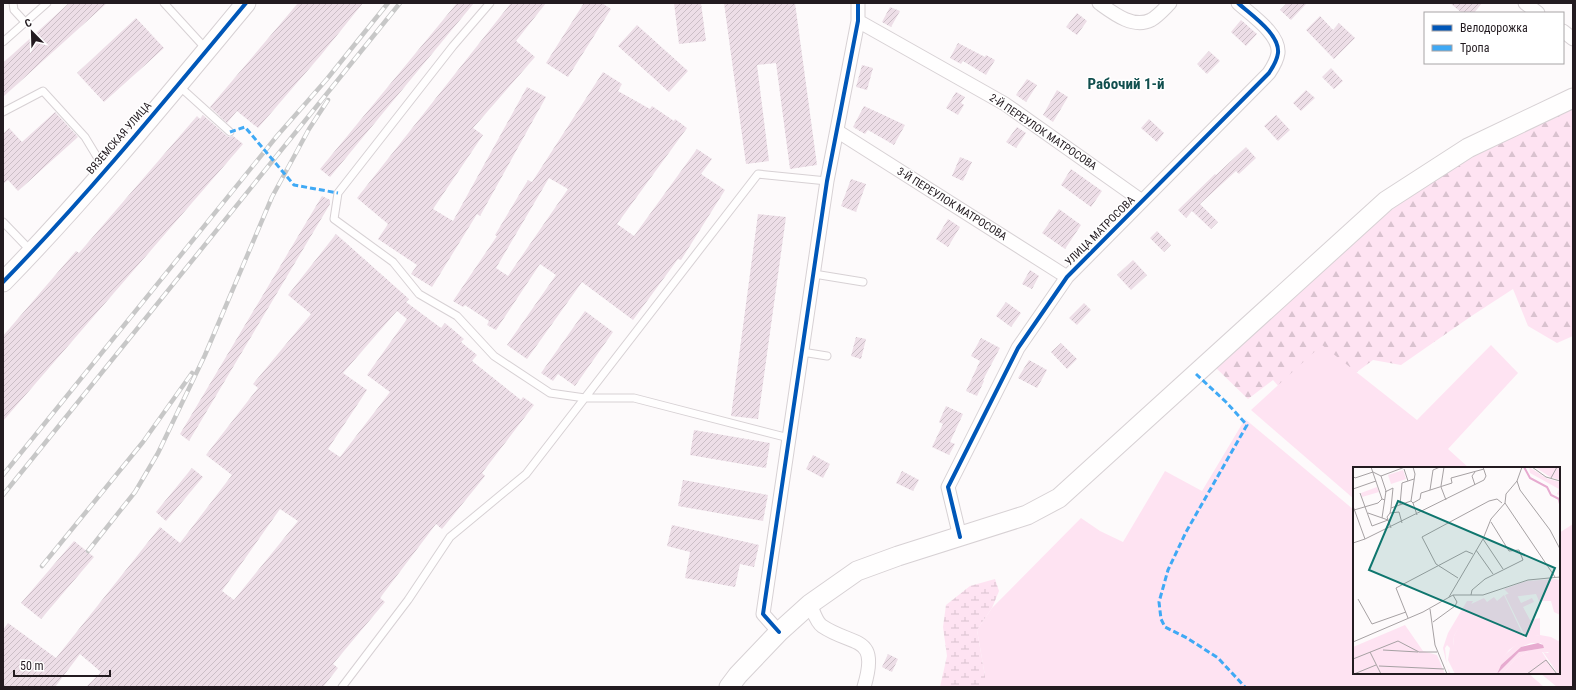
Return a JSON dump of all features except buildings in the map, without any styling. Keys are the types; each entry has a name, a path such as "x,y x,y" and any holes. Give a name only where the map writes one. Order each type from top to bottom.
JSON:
{"main road":[{"name":"ВЯЗЕМСКАЯ УЛИЦА","path":"3,282 32,252 104,170 246,3"},
{"path":"730,687 738,675 779,632 810,604 857,571 898,556 1027,515 1060,498 1386,201 1468,148 1573,98"}],"street":[{"path":"779,632 763,614 828,181 858,20 858,3"},
{"path":"1099,3 1124,19 1139,24 1150,21 1158,16 1170,3"},
{"name":"УЛИЦА МАТРОСОВА","path":"960,537 948,487 1018,348 1067,277 1269,73 1275,63 1278,54 1278,46 1273,36 1238,3"},
{"path":"1525,3 1537,12"},
{"name":"2-Й ПЕРЕУЛОК МАТРОСОВА","path":"858,20 1005,104 1142,201"},
{"path":"1564,33 1573,39"},
{"name":"3-Й ПЕРЕУЛОК МАТРОСОВА","path":"837,130 1067,277"},
{"path":"810,604 820,625 860,644 866,650 869,658 864,687"}],"lane":[{"path":"13,3 14,10 25,22"},
{"path":"3,42 47,3"},
{"path":"164,3 207,50"},
{"path":"490,3 453,46 338,194 334,219 393,262 419,294 457,316 494,356 550,394 585,398 634,398 789,438"},
{"path":"177,85 230,132"},
{"path":"3,112 43,91 85,137 104,170"},
{"path":"342,687 408,600 450,537 526,474 758,174 828,181"},
{"path":"3,222 32,252"},
{"path":"814,274 863,282"},
{"path":"802,352 827,356"}],"green space":[{"path":"1573,108 1573,336 1557,343 1528,326 1513,289 1401,365 1373,360 1314,404 1293,403 1273,380 1248,399 1215,367 1384,215 1456,165"},
{"path":"1322,345 1417,420 1491,345 1518,373 1448,449 1468,467 1353,467 1353,498 1251,410"},
{"path":"1245,419 1353,509 1353,674 1529,674 1544,687 985,687 985,676 977,630 992,608 1081,518 1100,531 1123,542 1165,471 1202,491"},
{"path":"1573,524 1573,687 1557,687 1541,674 1560,674 1560,532"},
{"path":"995,579 999,591 992,608 977,630 985,676 985,687 940,687 947,656 943,627 946,605 970,586"}],"railway":[{"path":"3,475 277,136 327,79 388,3"},
{"path":"3,495 400,3"},
{"path":"88,551 135,492 158,453 205,355 272,197 309,129 328,100"},
{"path":"42,566 143,442 192,373"}],"marked path":[{"path":"230,132 245,127 294,185 338,193"},
{"path":"1196,374 1226,402 1247,425 1186,532 1168,570 1159,602 1161,619 1165,627 1187,638 1218,658 1245,687"}],"cycle path":[{"path":"3,282 97,180 246,3"},
{"path":"779,632 763,614 827,181 858,21 858,3"},
{"path":"960,537 948,487 1018,348 1067,277 1269,73 1275,64 1278,53 1277,46 1270,32 1238,3"}],"district":[{"name":"Рабочий 1‑й","path":"1126,84"}]}
